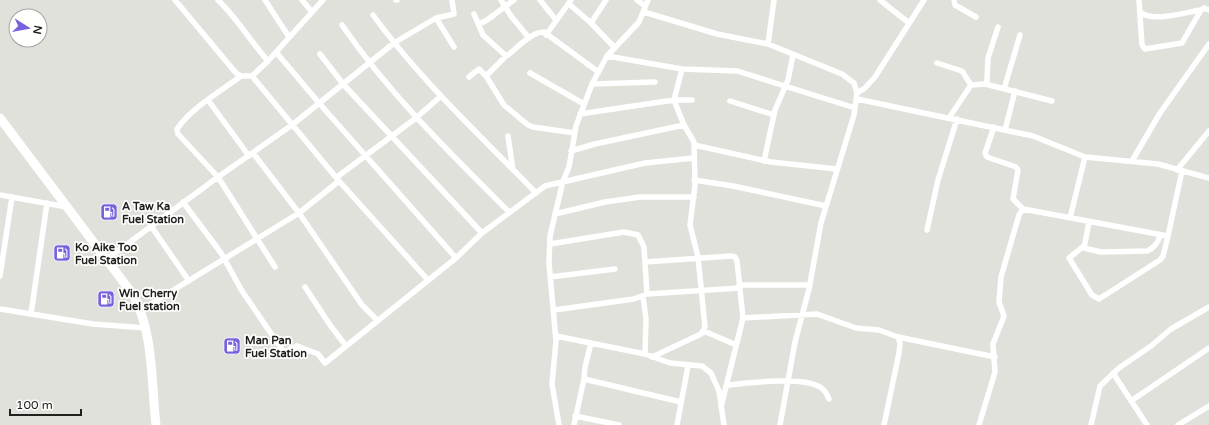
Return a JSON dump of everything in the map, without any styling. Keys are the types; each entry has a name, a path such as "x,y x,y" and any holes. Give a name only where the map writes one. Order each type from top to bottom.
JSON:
{"main road":[{"path":"0,118 107,258 134,296 141,310 149,341 156,425"}],"street":[{"path":"176,0 236,73 241,76 252,76 268,61 323,0"},
{"path":"218,0 230,11 250,41 268,61"},
{"path":"264,0 289,37"},
{"path":"302,0 312,12"},
{"path":"107,258 182,202 292,125 394,43 436,18 454,14 452,0"},
{"path":"501,0 529,38"},
{"path":"478,24 514,0"},
{"path":"540,0 556,20"},
{"path":"591,23 606,0"},
{"path":"637,0 646,6 717,34 768,44 842,74 854,83 858,99 826,206 810,285 801,316 780,425"},
{"path":"768,44 774,0"},
{"path":"880,0 909,23"},
{"path":"954,0 955,5 976,17"},
{"path":"1139,0 1142,45 1145,49 1182,43 1201,10"},
{"path":"857,93 865,88 874,78 909,23 921,1"},
{"path":"546,35 570,2 615,48"},
{"path":"558,425 552,384 556,336 548,263 555,214 563,180 568,167 580,114 597,71 607,56 639,22 646,6"},
{"path":"1141,16 1157,17 1201,10 1204,8 1209,10"},
{"path":"373,14 394,43 441,96 536,193"},
{"path":"474,14 482,35 506,56"},
{"path":"436,18 454,47"},
{"path":"342,25 370,63 416,118 509,212"},
{"path":"985,84 988,58 998,27"},
{"path":"486,76 506,56 529,38 540,32 597,71"},
{"path":"1004,89 1020,35"},
{"path":"1132,161 1160,113 1209,44"},
{"path":"276,52 456,258"},
{"path":"320,54 343,84 482,233"},
{"path":"764,161 774,115 785,86 793,55"},
{"path":"607,56 682,69 737,71 855,108"},
{"path":"937,63 962,71 971,85"},
{"path":"468,77 479,69 486,76 504,106 528,125 575,133"},
{"path":"682,69 674,100 684,125 694,142 694,197 690,225 698,257 704,331"},
{"path":"530,73 584,104"},
{"path":"241,76 208,100 177,129 178,134 218,177 275,267"},
{"path":"252,76 338,179 427,279"},
{"path":"592,84 655,82"},
{"path":"971,85 985,84 1052,101"},
{"path":"949,118 971,85"},
{"path":"1005,130 1015,92"},
{"path":"141,310 224,260 257,237 299,213 338,179 416,118 441,96"},
{"path":"858,99 1033,136 1086,157 1158,164 1209,178"},
{"path":"208,100 299,213 362,304 377,320"},
{"path":"580,114 674,100 692,100"},
{"path":"730,101 774,115"},
{"path":"927,230 938,180 957,120"},
{"path":"571,151 595,144 684,125"},
{"path":"994,128 985,153 987,157 1016,166 1018,170 1013,199 1023,209 1160,236 1168,236"},
{"path":"1089,222 1084,246 1068,258 1092,295 1098,299 1160,260 1163,256 1180,170 1209,131"},
{"path":"508,136 514,170"},
{"path":"694,145 764,161 837,169"},
{"path":"1070,218 1086,157"},
{"path":"182,202 224,260 242,291 283,351 287,352 297,346 318,354 325,363 377,320 393,309 427,279 456,258 482,233 545,186 563,180 645,163 694,158"},
{"path":"694,180 733,186 826,206"},
{"path":"0,195 68,207"},
{"path":"0,276 12,197"},
{"path":"555,214 605,202 633,198 694,197"},
{"path":"31,314 48,203"},
{"path":"979,425 995,372 994,344 1004,316 999,302 1001,277 1019,215 1023,209"},
{"path":"151,226 189,281"},
{"path":"550,244 624,232 630,232 638,235 644,247 645,262 645,354"},
{"path":"1084,246 1088,249 1101,252 1147,251 1159,241 1160,236"},
{"path":"645,262 698,257 735,257 737,261 743,318 722,407"},
{"path":"550,277 616,269"},
{"path":"554,310 634,299 645,295 701,289 740,286 810,285"},
{"path":"305,287 346,346"},
{"path":"1091,425 1100,386 1113,373 1171,329 1209,307"},
{"path":"0,309 94,324 146,328"},
{"path":"743,318 817,314 827,316 856,328 879,330 898,337 995,357"},
{"path":"704,331 736,345"},
{"path":"652,357 704,331"},
{"path":"556,336 645,354 670,363 688,366 702,366 711,373 719,391 724,425"},
{"path":"884,425 899,353 900,343 898,337"},
{"path":"574,425 591,342"},
{"path":"1131,401 1209,348"},
{"path":"677,425 688,366"},
{"path":"1113,373 1147,425"},
{"path":"584,379 681,402"},
{"path":"728,385 769,381 789,381 818,385 825,390 829,399"},
{"path":"1178,425 1209,406"},
{"path":"575,416 619,425"}],"place":[{"name":"A Taw Ka Fuel Station","path":"109,212"},
{"name":"Ko Aike Too Fuel Station","path":"62,253"},
{"name":"Win Cherry Fuel station","path":"106,299"},
{"name":"Man Pan Fuel Station","path":"232,346"}]}
